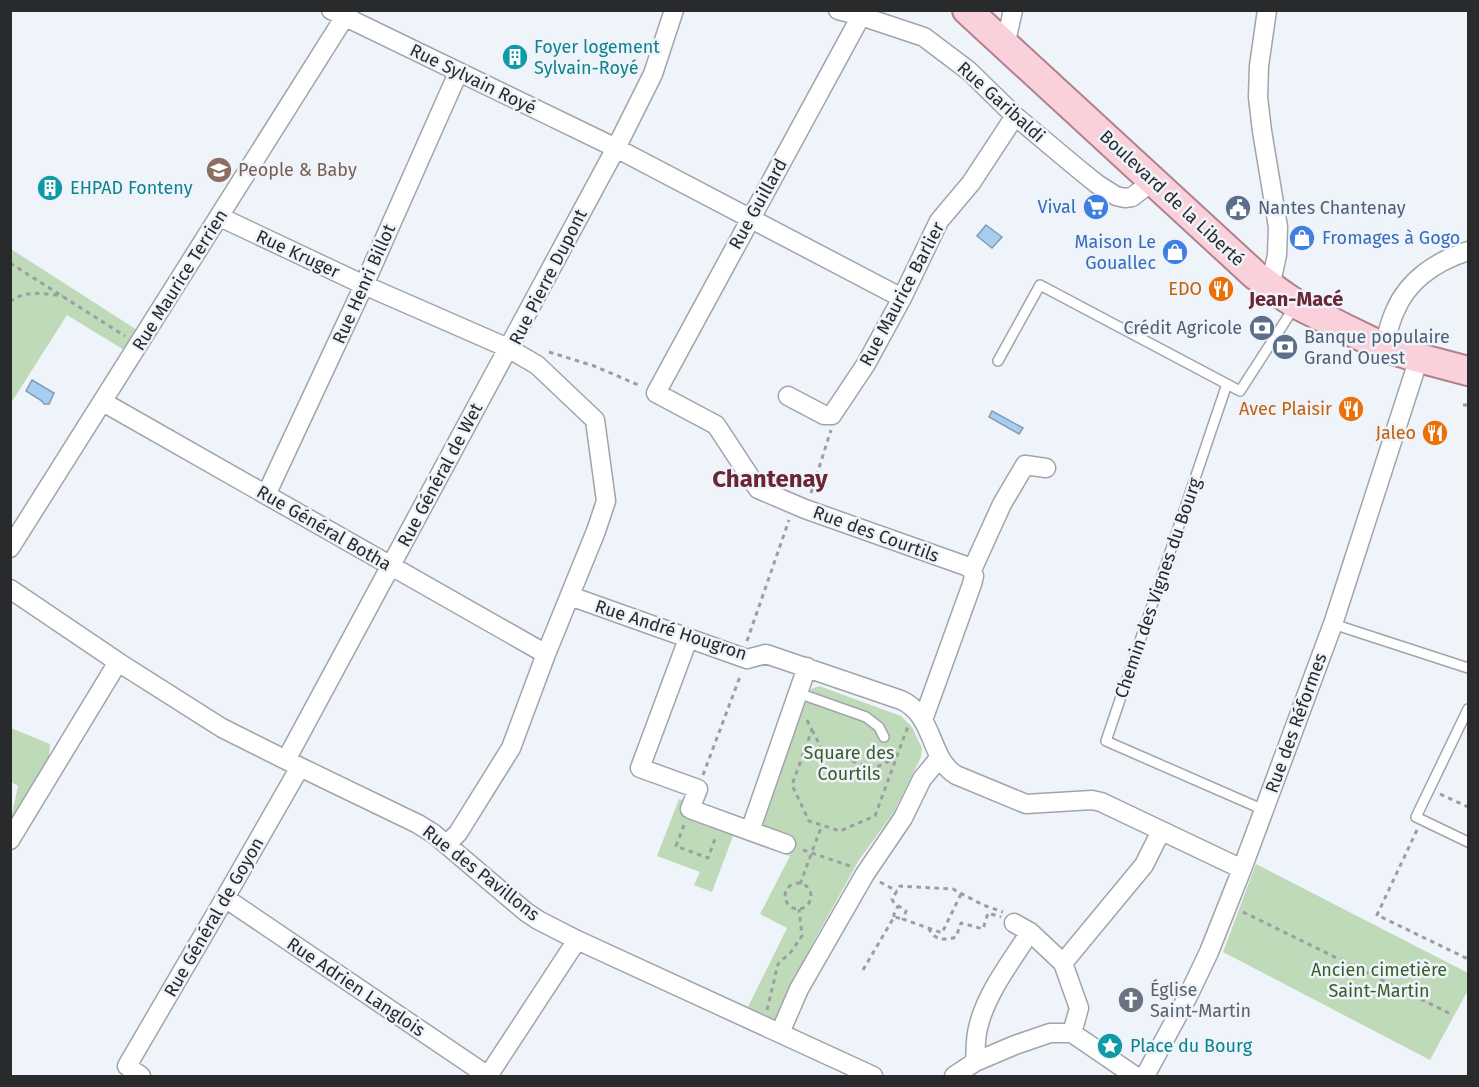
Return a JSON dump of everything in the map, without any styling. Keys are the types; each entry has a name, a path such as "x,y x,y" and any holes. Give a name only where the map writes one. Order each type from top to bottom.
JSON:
{"main road":[{"name":"Boulevard de la Liberté","path":"967,10 1270,287 1296,304 1383,346 1468,371"}],"street":[{"name":"Rue Pierre Dupont","path":"447,844 458,833 511,748 606,501 595,420 537,365 508,348 653,74 674,10"},
{"name":"Rue Garibaldi","path":"838,10 924,37 969,71 1015,116 1097,184 1116,196 1132,197 1153,181"},
{"path":"1005,46 1013,10"},
{"path":"1267,10 1259,66 1258,97 1278,227 1277,255 1270,287"},
{"name":"Rue Sylvain Royé","path":"342,13 458,73 616,147 903,298"},
{"name":"Rue Maurice Terrien","path":"10,548 220,217 342,13"},
{"name":"Rue Guillard","path":"656,393 861,16"},
{"name":"Rue Henri Billot","path":"266,495 364,285 458,73"},
{"name":"Rue Maurice Barlier","path":"832,415 866,364 903,298 939,221 971,183 1015,116"},
{"name":"Rue Kruger","path":"220,217 364,285 508,348"},
{"path":"1383,346 1396,309 1420,275 1447,259 1468,251"},
{"name":"Rue Général de Wet","path":"293,763 390,566 508,348"},
{"name":"Rue des Réformes","path":"1145,1077 1209,952 1242,869 1333,624 1419,358"},
{"name":"Rue des Courtils","path":"656,393 716,425 758,489 972,570"},
{"path":"788,396 824,416 832,415"},
{"name":"Rue Général Botha","path":"103,402 546,654"},
{"path":"1046,468 1025,465 1002,504 972,570 974,576 972,584 921,717 940,757 946,768 956,775 1026,804 1092,800 1101,802 1242,869"},
{"name":"Rue des Pavillons","path":"10,589 118,662 222,728 434,834 538,920 873,1077"},
{"name":"Rue André Hougron","path":"570,596 744,658 766,654 807,667 901,700 911,705 921,717"},
{"path":"688,639 640,768 698,789 690,809 786,844"},
{"path":"10,840 118,662"},
{"path":"750,831 807,667"},
{"path":"771,1030 799,989 865,874 903,818 922,779 940,757"},
{"name":"Rue Général de Goyon","path":"134,1071 293,763"},
{"path":"1063,963 1144,865 1161,831"},
{"name":"Rue Adrien Langlois","path":"225,898 488,1077"},
{"path":"975,1062 976,1041 982,1017 1022,927 1063,963 1079,1008 1071,1033"},
{"path":"488,1077 577,940"},
{"path":"954,1077 975,1062 1050,1033 1071,1033 1135,1077"}],"lane":[{"path":"998,361 1040,285 1240,391 1296,304"},
{"name":"Chemin des Vignes du Bourg","path":"1227,384 1106,741 1264,810"},
{"path":"1333,624 1468,668"},
{"path":"797,696 866,717 879,727 884,737"},
{"path":"1468,709 1416,817 1468,842"}],"path":[{"path":"10,263 139,345"},
{"path":"10,302 14,298 38,292 65,297"},
{"path":"508,348 550,352 594,366 656,393"},
{"path":"698,789 800,506 833,424 832,415"},
{"path":"797,696 822,749 873,769 896,758"},
{"path":"812,730 792,785 809,820 840,831 875,816 908,725 921,717"},
{"path":"1438,793 1468,807"},
{"path":"690,809 676,846 708,858 722,821"},
{"path":"1421,820 1377,915 1468,959"},
{"path":"800,884 822,825"},
{"path":"786,844 850,866 865,874"},
{"path":"800,884 808,889 811,898 806,906 799,909 788,904 785,894 791,886 800,884"},
{"path":"903,919 906,911 892,899 900,886 953,889 1006,913 1005,918 1022,927"},
{"path":"894,917 942,933 961,894"},
{"path":"863,970 894,917 896,904"},
{"path":"1228,904 1450,1014"},
{"path":"771,1030 778,964 791,952 802,936 799,909"},
{"path":"929,928 934,936 949,939 956,937 961,923 983,929 988,913 994,915"}],"green space":[{"path":"11,249 137,330 124,350 67,315 11,403"},
{"name":"Square des Courtils","path":"819,686 901,716 912,727 922,748 921,757 894,812 859,860 814,941 774,1021 747,1009 787,928 760,914 790,856 733,836 712,892 694,885 700,872 657,856 679,799 747,819 763,814 811,689"},
{"path":"11,728 50,744 49,757 11,819 18,786 11,782"},
{"name":"Ancien cimetière Saint-Martin","path":"1256,864 1468,973 1468,990 1430,1060 1223,952"}],"water":[{"path":"986,225 1002,237 992,248 977,236"},
{"path":"32,380 54,393 49,404 44,404 26,391"},
{"path":"992,411 1023,428 1019,434 989,417"}],"place":[{"name":"Foyer logement Sylvain-Royé","path":"515,57"},
{"name":"People & Baby","path":"219,170"},
{"name":"EHPAD Fonteny","path":"50,188"},
{"name":"Vival","path":"1096,207"},
{"name":"Nantes Chantenay","path":"1238,208"},
{"name":"Fromages à Gogo","path":"1302,238"},
{"name":"Maison Le Gouallec","path":"1175,252"},
{"name":"EDO","path":"1221,289"},
{"name":"Crédit Agricole","path":"1262,328"},
{"name":"Banque populaire Grand Ouest","path":"1285,347"},
{"name":"Avec Plaisir","path":"1351,409"},
{"name":"Jaleo","path":"1435,433"},
{"name":"Église Saint-Martin","path":"1131,1000"},
{"name":"Place du Bourg","path":"1110,1046"}],"district":[{"name":"Jean-Macé","path":"1296,299"},
{"name":"Chantenay","path":"770,479"}]}
